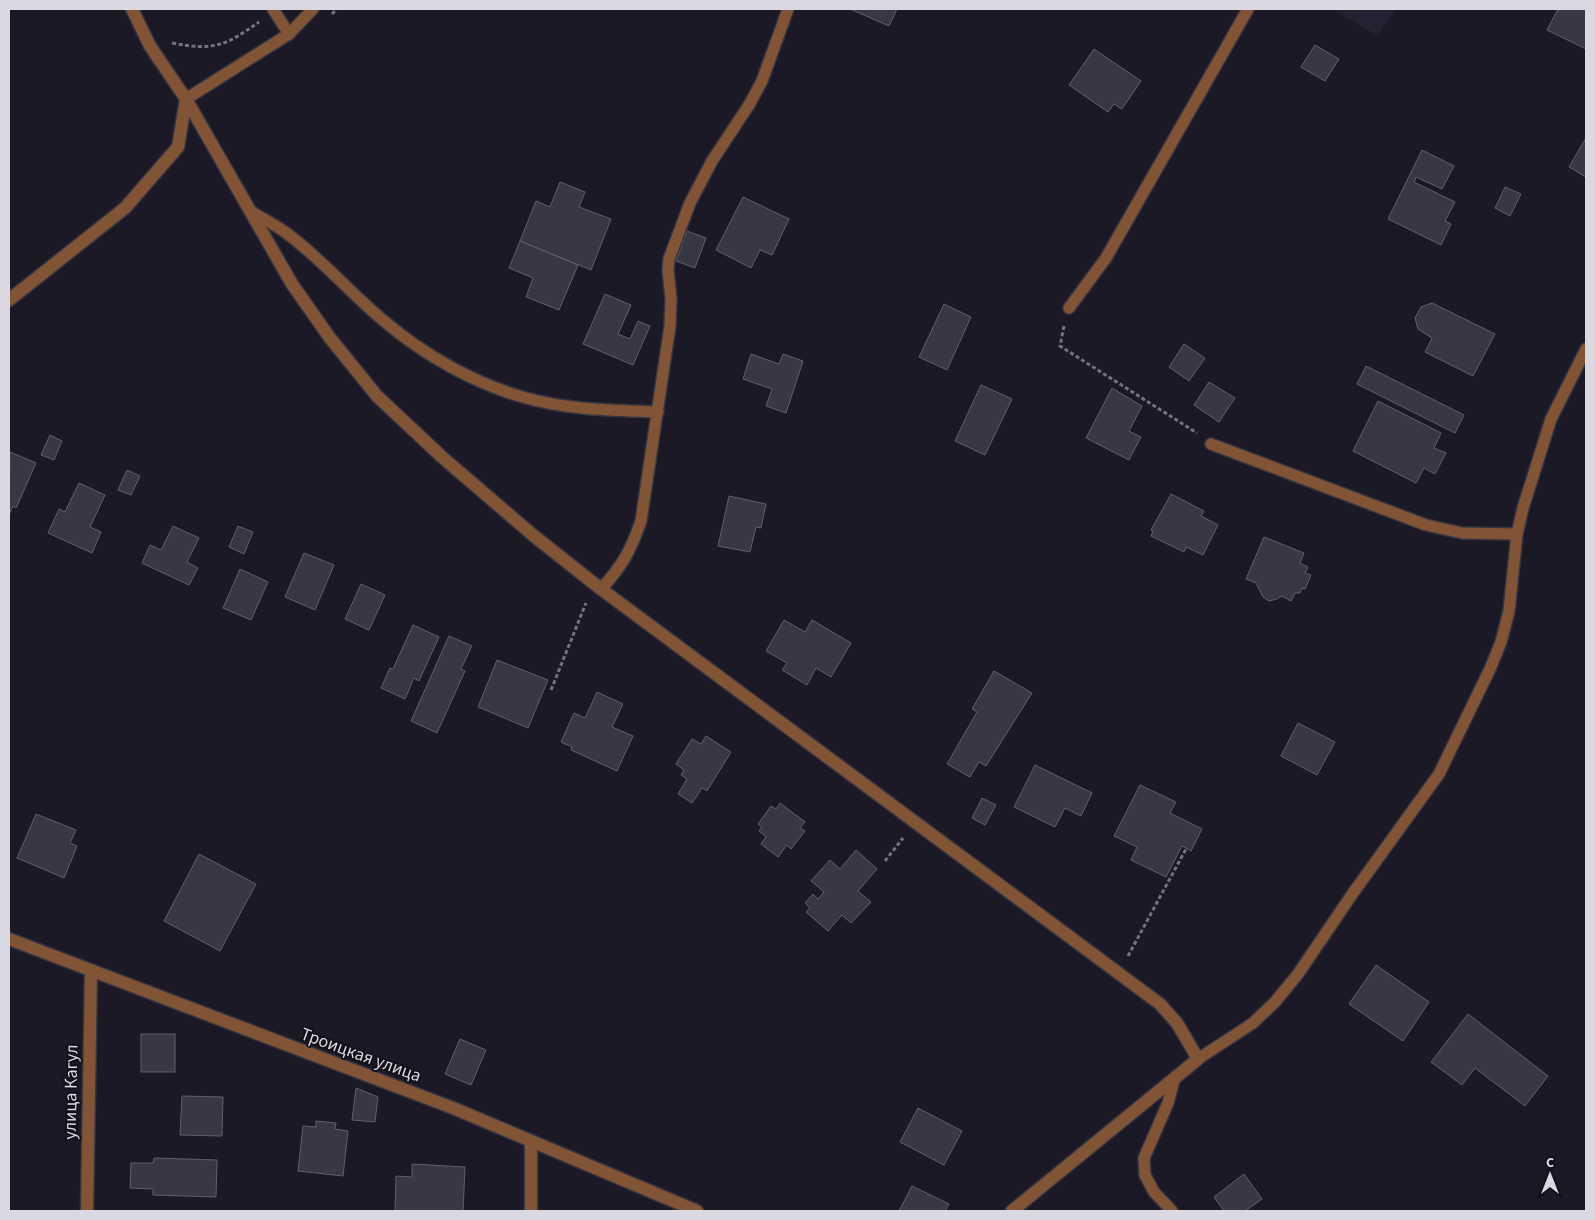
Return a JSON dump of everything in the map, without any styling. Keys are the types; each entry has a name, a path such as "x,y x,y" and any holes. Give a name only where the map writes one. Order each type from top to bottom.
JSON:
{"street":[{"path":"132,9 150,46 186,99 292,284 330,338 377,396 442,457 520,524 601,588 1160,1004 1177,1023 1198,1058 1012,1211"},
{"path":"9,300 125,208 178,147 186,99"},
{"name":"Троицкая улица","path":"9,940 453,1108 697,1211"},
{"name":"улица Кагул","path":"87,1211 90,972"},
{"path":"531,1141 531,1211"}],"lane":[{"path":"186,99 289,34 313,9"},
{"path":"601,588 620,568 631,549 641,522 670,326 672,298 668,270 669,259 690,203 712,162 749,105 762,81 788,9"},
{"path":"1069,308 1106,258 1248,9"},
{"path":"274,10 289,34"},
{"path":"248,209 285,233 384,321 426,351 473,378 526,398 564,406 598,410 658,412"},
{"path":"1198,1058 1253,1023 1275,1002 1298,974 1353,893 1439,774 1490,669 1501,642 1510,608 1517,534 1551,419 1586,349"},
{"path":"1211,444 1426,525 1462,533 1517,534"},
{"path":"1172,1211 1154,1192 1145,1175 1144,1158 1168,1103 1176,1077"}],"path":[{"path":"166,42 200,48 232,41 274,10"},
{"path":"1069,308 1060,346 1188,425 1211,444"},
{"path":"551,690 586,604 601,588"},
{"path":"885,861 916,823"},
{"path":"1119,974 1186,849"}],"shaded area":[{"path":"1332,9 1395,9 1378,36"}],"building":[{"path":"850,9 897,9 889,26"},
{"path":"1558,9 1586,9 1586,49 1547,30"},
{"path":"1315,45 1339,59 1325,81 1301,67"},
{"path":"1094,49 1141,81 1122,109 1114,104 1108,112 1069,85"},
{"path":"1586,138 1586,177 1569,167"},
{"path":"1422,150 1454,166 1442,189 1416,177 1414,182 1455,202 1445,221 1451,224 1441,245 1388,219"},
{"path":"560,182 585,192 579,207 611,219 591,270 520,241 536,201 550,207"},
{"path":"1505,187 1521,194 1510,216 1495,208"},
{"path":"743,197 789,219 772,255 760,250 751,268 716,250"},
{"path":"687,231 706,238 695,268 676,261"},
{"path":"520,241 578,265 559,310 526,297 533,278 509,268"},
{"path":"605,294 631,305 618,334 630,339 638,321 650,326 633,365 583,344"},
{"path":"1432,303 1495,334 1473,376 1425,352 1432,338 1418,329 1415,318 1421,307"},
{"path":"944,304 971,317 947,370 919,357"},
{"path":"1184,344 1205,358 1189,381 1169,367"},
{"path":"751,354 779,364 783,354 803,361 786,413 766,406 772,389 743,379"},
{"path":"1366,366 1464,415 1455,433 1357,384"},
{"path":"1209,382 1235,398 1219,422 1194,405"},
{"path":"981,385 1012,399 985,455 955,441"},
{"path":"1112,388 1142,406 1129,431 1141,437 1129,460 1086,438"},
{"path":"1378,401 1441,433 1434,448 1446,453 1435,474 1424,468 1416,483 1353,451"},
{"path":"50,435 62,441 54,460 41,455"},
{"path":"10,452 36,463 16,508 13,506 9,515"},
{"path":"127,470 140,476 131,495 118,490"},
{"path":"79,483 105,495 90,527 101,532 92,553 48,533 59,509 65,512"},
{"path":"1171,494 1204,511 1201,516 1218,525 1203,555 1186,547 1184,552 1151,536 1153,531 1151,530"},
{"path":"729,496 766,504 761,528 756,527 750,552 718,546"},
{"path":"173,526 199,538 187,562 198,568 189,585 142,563 150,545 161,550"},
{"path":"238,526 253,532 244,554 229,547"},
{"path":"1264,537 1304,553 1300,563 1308,567 1305,573 1311,575 1305,589 1302,588 1300,593 1295,593 1291,601 1282,596 1269,601 1263,597 1256,583 1246,579"},
{"path":"304,553 334,565 315,610 285,597"},
{"path":"240,569 268,582 251,620 223,608"},
{"path":"361,584 385,595 369,630 345,619"},
{"path":"784,620 805,632 812,620 851,643 831,677 816,668 807,685 782,670 787,663 766,651"},
{"path":"413,625 439,637 419,681 414,678 405,699 381,688 390,668 393,669"},
{"path":"449,636 472,646 461,669 465,671 437,733 411,721"},
{"path":"497,660 548,680 528,728 478,707"},
{"path":"994,671 1032,693 986,766 979,762 970,777 947,764 977,712 972,709"},
{"path":"597,692 623,704 612,727 633,736 617,771 571,750 572,747 561,742 574,713 585,718"},
{"path":"1298,723 1335,742 1317,775 1281,756"},
{"path":"706,736 731,752 707,791 702,788 692,803 678,794 687,779 681,775 684,770 676,764 692,739 701,744"},
{"path":"1035,765 1092,793 1081,816 1065,808 1055,827 1014,807"},
{"path":"1140,785 1176,802 1170,813 1202,829 1191,851 1182,846 1166,877 1131,860 1137,847 1114,836"},
{"path":"982,798 996,805 985,825 972,818"},
{"path":"780,803 805,822 800,828 805,831 791,849 787,845 778,857 761,844 766,837 759,831 762,827 758,824 771,806 776,809"},
{"path":"36,814 76,830 70,843 77,846 64,878 17,858"},
{"path":"856,850 877,869 858,891 871,902 851,923 842,915 828,931 806,912 810,908 805,903 813,894 818,899 824,892 811,881 830,860 840,869"},
{"path":"199,854 256,884 220,951 164,921"},
{"path":"1376,965 1429,1002 1403,1041 1349,1004"},
{"path":"1468,1014 1548,1076 1525,1106 1475,1068 1462,1085 1431,1062"},
{"path":"141,1034 175,1034 175,1072 141,1072"},
{"path":"460,1039 486,1050 471,1085 445,1074"},
{"path":"356,1088 378,1097 375,1122 352,1120"},
{"path":"182,1096 223,1097 222,1136 180,1135"},
{"path":"918,1108 962,1131 944,1165 900,1142"},
{"path":"316,1121 336,1123 335,1129 348,1131 343,1176 298,1171 303,1126 316,1127"},
{"path":"154,1158 217,1160 216,1197 153,1195 153,1189 130,1188 131,1163 153,1163"},
{"path":"412,1164 465,1167 463,1211 395,1211 396,1176 412,1177"},
{"path":"1244,1174 1262,1199 1245,1211 1224,1211 1214,1197"},
{"path":"912,1186 949,1204 945,1211 899,1211"}]}
